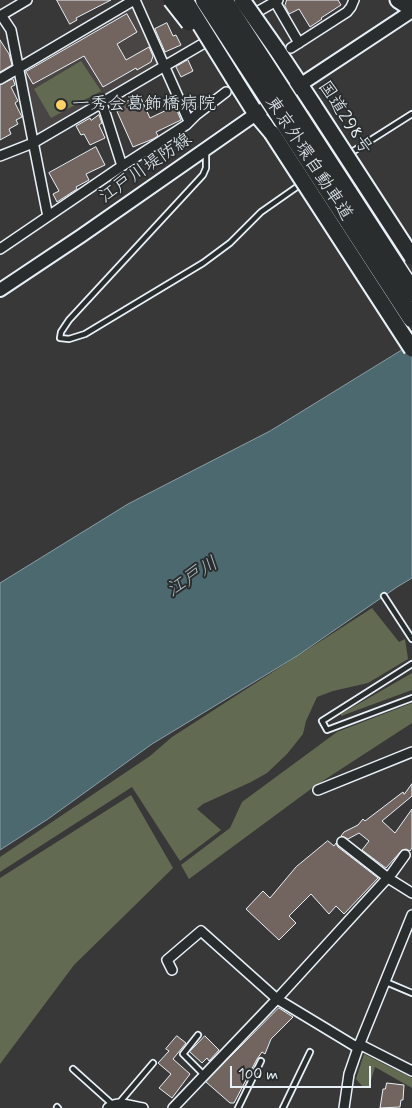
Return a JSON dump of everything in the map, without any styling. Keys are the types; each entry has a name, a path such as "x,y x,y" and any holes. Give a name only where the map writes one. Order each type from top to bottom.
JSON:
{"highway":[{"name":"東京外環自動車道","path":"205,0 412,318"},
{"name":"東京外環自動車道","path":"223,0 412,292"}],"main road":[{"path":"171,0 222,60"},
{"path":"185,0 235,83 272,134 412,349"},
{"name":"国道298号","path":"242,0 286,50 300,84 412,257"},
{"path":"398,0 412,9"},
{"path":"406,0 412,9"},
{"name":"江戸川堤防線","path":"0,290 412,9"}],"street":[{"path":"27,0 0,15 11,30 49,215"},
{"path":"0,80 135,0 190,121"},
{"path":"0,156 33,143 276,0 286,50"},
{"path":"0,249 122,166 186,126 211,102 235,83 347,12 354,0"},
{"path":"102,103 122,166"},
{"path":"318,790 412,752"},
{"path":"342,842 388,878 412,893"},
{"path":"173,1108 277,999 388,878 405,855"},
{"path":"344,1108 349,1074 358,1046 412,914"},
{"path":"172,970 167,960 201,930 277,999 358,1046 412,1071"},
{"path":"113,1105 143,1108"}],"lane":[{"path":"206,148 207,160 203,175 69,320 61,332 60,338 69,340 85,334 203,262 230,243 261,212 278,199 412,114"},
{"path":"384,596 412,639"},
{"path":"412,664 322,721 327,730 412,698"},
{"path":"385,981 412,993"},
{"path":"198,1034 183,1054 204,1076"},
{"path":"283,1108 310,1052"},
{"path":"238,1108 261,1061"},
{"path":"74,1070 113,1105 153,1064"}],"shaded area":[{"name":"一秀会葛飾橋病院","path":"134,3 162,65 35,140 21,70"}],"green space":[{"path":"81,61 101,91 51,118 34,89"},
{"path":"372,608 399,642 405,639 408,659 368,683 333,691 317,697 306,721 303,734 287,754 267,773 203,804 197,809 221,830 180,861 132,787 0,872 0,857 150,756 172,737"},
{"path":"412,673 412,690 341,716 341,714"},
{"path":"412,703 412,723 315,786 189,879 181,865 230,828 242,802 337,732"},
{"path":"131,795 173,868 74,965 0,1064 0,878"},
{"path":"364,1054 412,1078 412,1088 375,1067 369,1087 362,1086 356,1079"}],"water":[{"name":"江戸川","path":"412,344 412,578 297,656 152,744 48,819 0,850 0,583 128,504 270,431"}],"building":[{"path":"57,0 111,0 76,18 77,20 70,24"},
{"path":"287,0 338,0 341,5 310,27 299,9 289,14 285,6"},
{"path":"127,14 137,32 117,44 126,60 149,47 153,56 151,62 137,70 136,68 103,87 84,56 33,84 26,72"},
{"path":"167,23 173,36 176,35 181,45 165,52 155,29"},
{"path":"0,40 9,54 12,65 0,72"},
{"path":"188,60 193,71 181,77 176,67"},
{"path":"13,79 15,85 11,87 18,101 15,103 22,117 16,120 18,124 9,129 11,134 0,140 0,85"},
{"path":"140,96 150,118 175,106 181,120 156,132 158,136 153,139 133,147 115,107"},
{"path":"99,115 102,123 99,125 105,138 90,145 84,134 81,135 76,126"},
{"path":"96,147 105,165 86,174 89,180 76,187 77,189 57,202 53,194 59,191 49,173"},
{"path":"412,784 412,796 382,821 395,833 412,809 412,848 410,851 402,850 386,868 362,850 369,841 359,833 348,839 341,836 344,832 358,825 363,819 365,821 403,792 404,794"},
{"path":"328,841 334,846 336,843 338,847 378,878 344,914 336,906 329,914 311,894 289,916 296,923 279,940 246,909 263,891 270,898 296,867"},
{"path":"279,1008 293,1017 271,1039 265,1054 262,1052 257,1059 234,1103 230,1103 206,1082"},
{"path":"177,1036 186,1043 173,1059 190,1074 172,1098 159,1088 171,1074 158,1063 169,1051 166,1049"},
{"path":"205,1036 219,1050 209,1061 207,1058 202,1063 190,1052"},
{"path":"387,1083 404,1085 403,1100 401,1100 400,1107 380,1108 383,1089 385,1089"}],"place":[{"name":"一秀会葛飾橋病院","path":"61,105"}]}
